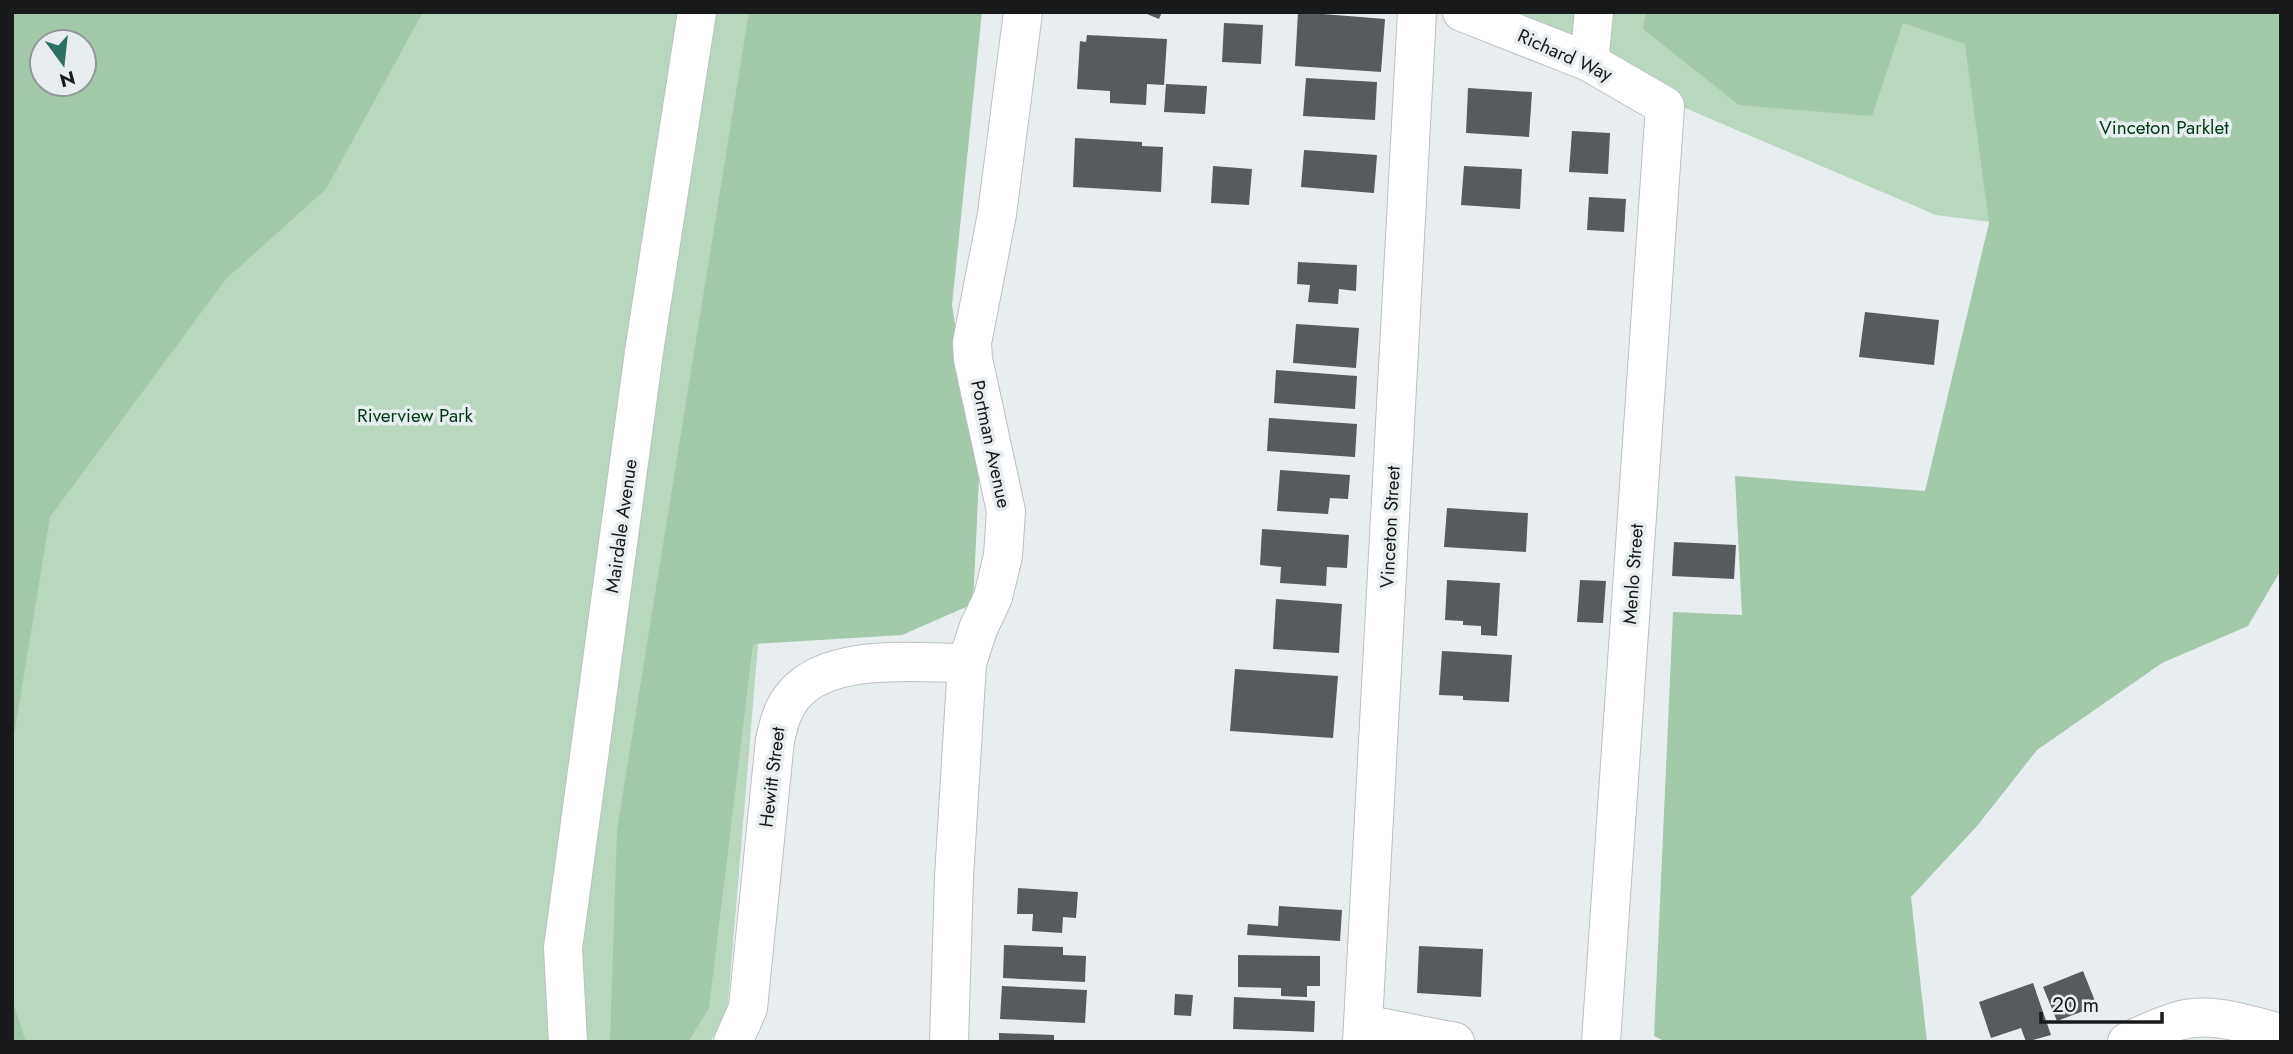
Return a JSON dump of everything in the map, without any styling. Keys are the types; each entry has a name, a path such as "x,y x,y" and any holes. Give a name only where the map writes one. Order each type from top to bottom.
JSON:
{"street":[{"name":"Mairdale Avenue","path":"568,1042 563,948 644,352 697,12"},
{"name":"Portman Avenue","path":"949,1042 954,877 967,663 978,629 993,597 1003,556 1006,511 973,359 972,343 997,214 1023,12"},
{"name":"Vinceton Street","path":"1363,1033 1417,12"},
{"name":"Richard Way","path":"1462,12 1589,62 1665,106"},
{"path":"1589,62 1594,12"},
{"name":"Menlo Street","path":"1601,1042 1665,106"},
{"name":"Hewitt Street","path":"733,1042 748,1009 775,740 780,716 793,695 809,681 831,670 855,664 967,663"},
{"path":"2127,1042 2167,1024 2194,1018 2222,1019 2281,1033"},
{"path":"1363,1033 1455,1042"}],"green space":[{"name":"Riverview Park","path":"12,12 948,12 760,621 727,1015 710,1042 12,1042"},
{"path":"12,12 423,12 326,189 226,279 50,517 12,747"},
{"path":"749,12 982,12 952,305 979,478 973,604 902,635 753,644 709,1008 688,1042 610,1042 617,830"},
{"name":"Vinceton Parklet","path":"1460,12 2281,12 2281,259 1936,215"},
{"path":"1646,12 2281,12 2281,570 2248,626 2162,663 2037,750 1977,826 1911,897 1927,1042 1666,1042 1654,1036 1673,612 1742,615 1735,476 1925,491 1989,223 1965,44 1903,23 1872,116 1739,105 1643,29"},
{"path":"12,999 26,1042 12,1042"}],"building":[{"path":"1142,12 1162,12 1159,19"},
{"path":"1298,12 1385,19 1381,72 1295,66"},
{"path":"1224,23 1263,25 1261,64 1222,62"},
{"path":"1087,35 1167,39 1164,85 1147,84 1146,105 1110,103 1110,91 1077,89 1080,41 1086,42"},
{"path":"1306,78 1377,82 1375,120 1303,116"},
{"path":"1166,84 1207,86 1205,114 1164,112"},
{"path":"1468,88 1532,92 1529,137 1466,133"},
{"path":"1572,131 1610,133 1608,174 1569,172"},
{"path":"1075,138 1142,142 1142,146 1163,147 1161,192 1073,187"},
{"path":"1304,150 1377,155 1374,193 1301,187"},
{"path":"1213,166 1252,169 1249,205 1211,203"},
{"path":"1464,166 1522,169 1520,209 1461,205"},
{"path":"1589,197 1626,199 1624,232 1587,230"},
{"path":"1298,262 1357,265 1356,291 1339,289 1338,304 1308,302 1310,285 1297,284"},
{"path":"1865,312 1939,320 1934,365 1859,357"},
{"path":"1296,324 1359,328 1356,368 1293,363"},
{"path":"1276,370 1357,376 1355,409 1274,403"},
{"path":"1269,418 1357,424 1355,457 1267,451"},
{"path":"1280,470 1350,475 1348,499 1330,498 1328,514 1277,511"},
{"path":"1447,508 1528,513 1526,552 1444,547"},
{"path":"1262,529 1349,535 1347,568 1327,567 1326,586 1280,583 1281,567 1260,565"},
{"path":"1674,542 1736,545 1734,579 1672,576"},
{"path":"1447,580 1500,583 1497,636 1481,635 1481,626 1445,620"},
{"path":"1580,580 1606,581 1603,623 1577,622"},
{"path":"1276,599 1342,604 1339,653 1273,649"},
{"path":"1442,651 1512,655 1509,702 1463,700 1463,696 1439,695"},
{"path":"1235,669 1338,676 1333,738 1230,731"},
{"path":"1018,888 1078,892 1076,918 1063,917 1062,933 1032,931 1033,914 1017,914"},
{"path":"1279,906 1342,910 1340,941 1247,935 1248,924 1278,926"},
{"path":"1004,945 1063,947 1063,955 1086,956 1085,982 1003,978"},
{"path":"1419,946 1483,949 1481,997 1417,993"},
{"path":"1238,955 1320,956 1320,986 1307,986 1307,997 1281,996 1281,988 1238,987"},
{"path":"2083,971 2097,1006 2057,1021 2043,987"},
{"path":"2033,983 2051,1035 2026,1042 2021,1028 1991,1038 1979,1002"},
{"path":"1002,986 1087,990 1085,1023 1000,1019"},
{"path":"1175,994 1193,995 1191,1016 1174,1015"},
{"path":"1234,997 1315,1001 1314,1032 1233,1029"},
{"path":"999,1033 1054,1035 1054,1042 999,1042"}]}
